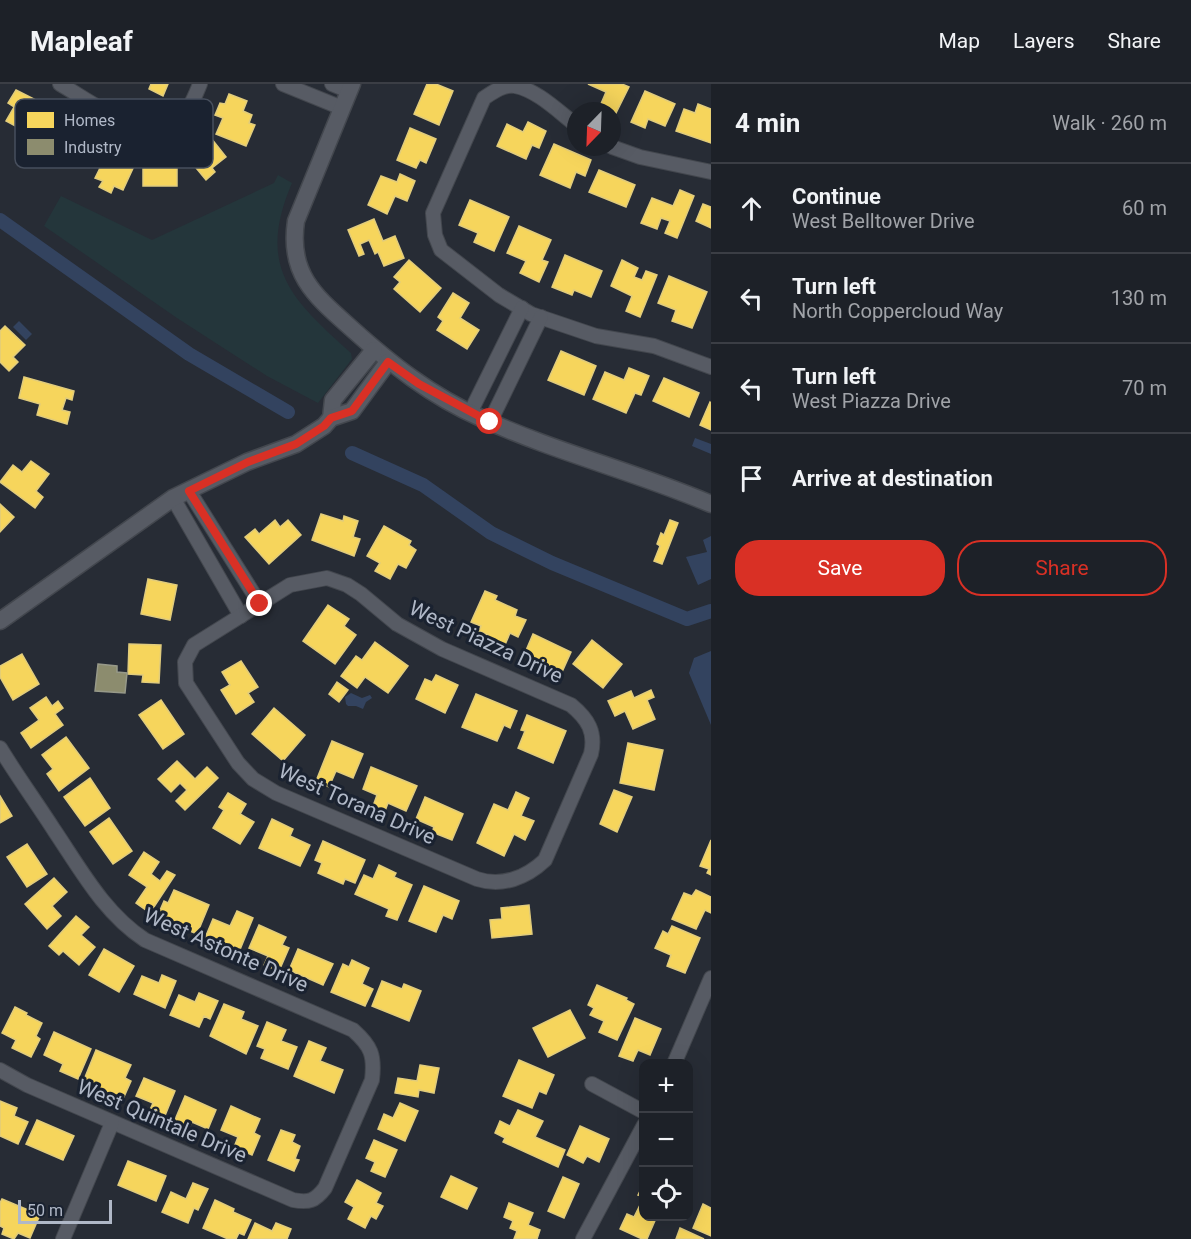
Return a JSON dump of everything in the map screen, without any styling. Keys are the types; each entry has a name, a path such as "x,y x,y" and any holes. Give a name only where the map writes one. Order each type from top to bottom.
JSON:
{"street":[{"path":"60,84 87,99"},
{"path":"194,99 200,84"},
{"path":"283,84 342,108"},
{"path":"332,84 351,87 301,205 293,240 296,259 316,296 388,362 419,384 470,413 577,456 711,504"},
{"path":"567,118 534,94 514,86 499,88 484,98 433,213 435,235 441,250 499,295 541,317 596,336 654,346 711,367"},
{"path":"621,150 640,157 711,172"},
{"path":"470,413 522,308"},
{"path":"490,422 541,317"},
{"path":"331,418 333,400 374,350"},
{"path":"0,621 181,494 248,462 296,444 324,426 331,418 352,411 388,362"},
{"path":"181,494 260,604 241,616 181,494"},
{"name":"West Piazza Drive","path":"260,604 290,585 327,578 354,589 398,624 442,649 571,705 585,716 592,730 594,743 591,754 545,860 534,871 507,881"},
{"name":"West Torana Drive","path":"241,616 194,645 185,662 186,683 238,763 253,779 276,793 477,879 496,883 507,881"},
{"name":"West Astonte Drive","path":"0,750 93,889 110,912 127,928 145,940 353,1030 371,1050 374,1066 372,1080 325,1188 319,1197 311,1202"},
{"path":"676,1059 707,997 711,978"},
{"name":"West Quintale Drive","path":"0,1070 27,1085 112,1123 293,1200 311,1202"},
{"path":"592,1084 639,1109"},
{"path":"63,1239 112,1123"},
{"path":"583,1239 639,1134"}],"shaded area":[{"path":"278,175 292,183 282,212 278,237 279,259 286,279 296,298 351,353 352,359 318,403 267,376 177,318 44,226 61,196 152,240 274,183"}],"water":[{"path":"19,321 32,334 26,340 13,327"},
{"path":"695,438 711,444 711,454 692,446"},
{"path":"711,536 711,579 698,585 686,557 707,552 703,540"},
{"path":"711,651 711,725 689,673 694,658"},
{"path":"351,693 362,698 370,695 372,698 366,702 363,709 348,706 345,697"}],"building: Homes":[{"path":"151,84 168,84 163,96 149,89"},
{"path":"427,84 436,84 453,91 439,125 414,114"},
{"path":"588,84 622,84 629,87 621,103 602,102 606,92"},
{"path":"16,90 34,99 15,99 15,126 6,121 14,107 8,103"},
{"path":"645,91 675,104 665,126 648,119 645,128 631,122"},
{"path":"229,94 247,101 243,111 252,115 249,123 255,125 246,146 216,134 223,118 215,115 220,103 225,104"},
{"path":"698,104 711,109 711,143 676,131 684,109 695,113"},
{"path":"528,122 546,131 539,148 532,145 526,159 497,146 507,124 523,132"},
{"path":"410,128 436,139 426,163 420,160 416,168 397,160"},
{"path":"213,141 226,157 213,167"},
{"path":"554,144 567,150 567,156 582,156 591,160 585,176 576,172 570,188 540,175"},
{"path":"100,168 133,168 123,190 114,186 111,193 99,187 103,181 95,178"},
{"path":"143,168 177,168 177,186 143,186"},
{"path":"196,168 212,168 215,172 206,180"},
{"path":"599,170 635,185 626,207 589,192"},
{"path":"400,174 415,181 407,201 395,196 387,214 368,205 381,176 397,182"},
{"path":"680,190 694,196 677,238 665,233 670,221 661,218 657,229 641,223 652,198 673,206"},
{"path":"470,200 509,217 494,251 474,242 478,233 459,225"},
{"path":"703,204 711,207 711,228 696,221"},
{"path":"374,219 383,241 395,236 404,258 384,266 369,240 360,244 364,254 359,256 348,230"},
{"path":"519,226 551,240 542,260 548,262 539,282 520,273 526,261 507,253"},
{"path":"565,255 602,271 591,297 574,290 572,295 552,287"},
{"path":"409,260 441,288 420,312 394,289 400,282 394,277"},
{"path":"622,260 638,268 634,277 642,280 646,271 657,275 640,317 626,311 632,296 611,286"},
{"path":"669,276 707,292 692,328 672,321 676,310 658,303"},
{"path":"453,293 469,303 460,318 479,330 467,349 437,330 443,321 438,317"},
{"path":"5,326 25,345 13,357 18,362 9,371 0,362 0,331"},
{"path":"561,351 596,366 584,395 548,380"},
{"path":"629,368 649,376 641,395 635,393 626,413 593,399 605,372 624,380"},
{"path":"24,377 74,391 72,400 66,398 62,410 70,412 67,424 37,415 40,404 19,398"},
{"path":"664,378 699,393 689,417 653,401"},
{"path":"711,403 711,430 700,425"},
{"path":"31,461 49,474 36,491 43,497 35,508 0,482 13,465 22,472"},
{"path":"0,504 14,517 0,532"},
{"path":"321,514 343,521 344,516 358,521 353,537 360,539 354,556 312,540"},
{"path":"275,520 280,527 288,520 301,535 269,564 245,537 255,529 259,534"},
{"path":"670,520 678,523 662,564 654,561 660,546 657,544 661,533 664,535"},
{"path":"384,526 411,541 409,545 416,550 406,568 398,564 390,579 375,571 380,563 367,556"},
{"path":"148,579 177,585 170,620 141,614"},
{"path":"485,591 497,596 495,600 517,610 515,616 526,620 518,637 510,633 504,647 486,640 488,635 479,631 481,626 471,622"},
{"path":"328,605 349,619 344,626 356,635 335,664 303,641"},
{"path":"533,634 571,652 562,672 524,655"},
{"path":"592,640 622,664 603,688 573,664"},
{"path":"375,642 408,666 388,693 365,677 357,688 341,676 356,656 362,660"},
{"path":"129,644 161,645 159,683 142,682 143,675 128,674"},
{"path":"22,654 39,684 13,700 0,677 0,666"},
{"path":"241,661 258,687 248,693 254,702 236,714 221,690 230,685 222,672"},
{"path":"436,675 458,685 445,713 416,699 425,679 432,682"},
{"path":"337,682 348,690 339,702 329,694"},
{"path":"651,690 654,697 647,700 655,719 633,729 625,711 615,716 608,701 631,691 634,698"},
{"path":"476,694 517,711 510,728 504,725 497,741 462,727"},
{"path":"46,697 52,706 58,701 63,708 55,714 63,725 31,748 21,733 39,720 30,708"},
{"path":"161,700 184,734 163,749 139,715"},
{"path":"274,708 305,735 283,761 252,734"},
{"path":"527,715 566,731 553,763 518,748 525,731 521,730"},
{"path":"66,737 89,768 59,791 47,774 53,769 42,755"},
{"path":"332,741 363,754 353,778 336,771 329,787 316,781"},
{"path":"628,743 663,750 654,790 620,783"},
{"path":"177,761 195,779 207,767 218,778 185,810 176,801 187,790 180,783 171,792 158,779"},
{"path":"371,767 417,786 406,811 388,803 385,811 373,806 377,795 363,789"},
{"path":"90,778 110,808 85,826 64,797"},
{"path":"614,790 632,797 617,832 600,824"},
{"path":"516,792 529,798 521,816 534,821 525,840 514,834 504,856 477,843 494,804 508,810"},
{"path":"228,793 246,804 240,814 254,822 240,844 213,828 224,810 219,807"},
{"path":"0,796 12,816 0,823"},
{"path":"425,797 463,814 452,840 432,832 434,827 416,819"},
{"path":"109,818 132,851 113,864 90,832"},
{"path":"272,819 293,829 290,836 310,845 300,866 259,848"},
{"path":"711,840 711,875 707,873 709,869 700,866"},
{"path":"323,841 365,860 355,883 345,879 343,884 318,873 322,863 315,860"},
{"path":"27,844 47,874 27,887 7,857"},
{"path":"144,852 159,862 151,874 160,881 167,871 175,875 150,913 136,903 147,887 129,875"},
{"path":"379,865 396,873 394,877 412,885 397,920 386,916 389,909 355,894 364,875 373,879"},
{"path":"54,878 67,892 52,906 61,916 47,929 25,904"},
{"path":"424,886 459,901 452,919 443,915 436,932 409,921"},
{"path":"174,890 209,905 197,934 157,917 164,901 168,903"},
{"path":"696,890 711,897 711,913 705,910 696,929 672,919 684,893 692,896"},
{"path":"529,905 532,934 492,938 490,920 502,919 501,908"},
{"path":"237,911 253,918 239,952 205,938 213,919 230,926"},
{"path":"76,916 89,927 81,935 95,947 79,965 63,951 59,955 49,946"},
{"path":"259,925 286,937 282,945 289,948 279,971 264,965 268,956 249,948"},
{"path":"672,926 700,938 685,973 667,966 671,955 655,948 663,931 668,934"},
{"path":"104,949 134,966 119,992 89,975"},
{"path":"298,949 333,964 323,985 289,970"},
{"path":"352,960 369,968 362,984 373,989 365,1006 331,992 343,964 349,967"},
{"path":"162,975 176,981 165,1008 134,994 142,976 159,983"},
{"path":"382,981 402,989 404,984 421,991 409,1021 372,1006"},
{"path":"597,985 627,998 626,1000 634,1004 617,1040 599,1032 604,1021 590,1015 594,1008 588,1005"},
{"path":"199,993 218,1001 210,1019 204,1016 199,1027 170,1015 179,995 195,1002"},
{"path":"224,1004 244,1012 241,1019 258,1026 246,1054 210,1036"},
{"path":"15,1007 42,1023 36,1036 40,1039 31,1057 12,1048 16,1040 2,1033"},
{"path":"570,1010 585,1038 548,1057 533,1028"},
{"path":"635,1018 661,1029 650,1055 638,1050 633,1061 619,1056"},
{"path":"267,1022 286,1030 281,1041 297,1047 288,1069 261,1058 265,1049 257,1046"},
{"path":"54,1032 91,1049 78,1079 60,1071 63,1064 44,1055"},
{"path":"309,1041 326,1048 320,1061 343,1070 334,1093 294,1076"},
{"path":"96,1050 131,1065 125,1078 131,1081 123,1099 83,1082"},
{"path":"519,1060 554,1075 546,1094 539,1091 532,1108 503,1096"},
{"path":"420,1065 439,1068 434,1093 419,1090 418,1097 395,1093 398,1078 417,1081"},
{"path":"144,1078 175,1091 164,1118 149,1112 153,1103 136,1096"},
{"path":"185,1096 216,1110 208,1129 192,1122 189,1128 174,1122"},
{"path":"0,1101 17,1108 14,1116 28,1122 18,1144 0,1136"},
{"path":"400,1103 418,1111 405,1141 378,1129 384,1114 393,1118"},
{"path":"231,1106 260,1119 254,1133 260,1136 252,1155 234,1147 238,1137 221,1130"},
{"path":"518,1110 543,1121 535,1137 565,1150 558,1167 503,1142 505,1138 495,1133 500,1121 510,1126"},
{"path":"37,1120 74,1136 63,1160 26,1144"},
{"path":"580,1126 609,1139 599,1162 587,1156 583,1163 567,1155"},
{"path":"281,1130 295,1135 292,1142 300,1146 295,1159 299,1160 294,1171 268,1160"},
{"path":"374,1140 397,1150 385,1177 371,1171 375,1162 366,1158"},
{"path":"128,1161 166,1176 156,1201 118,1185"},
{"path":"451,1176 477,1188 467,1209 441,1197"},
{"path":"563,1177 579,1184 564,1218 548,1211"},
{"path":"357,1180 381,1193 376,1203 383,1206 376,1219 371,1216 365,1228 348,1219 354,1207 345,1202"},
{"path":"193,1183 208,1189 198,1210 194,1208 188,1223 162,1212 171,1192 186,1199"},
{"path":"2,1199 40,1215 30,1238 18,1233 14,1239 2,1234 4,1228 0,1226 0,1203"},
{"path":"215,1200 251,1220 244,1235 239,1233 236,1239 228,1239 203,1228"},
{"path":"509,1203 533,1213 528,1225 540,1230 537,1239 514,1239 517,1231 510,1228 513,1221 504,1217"},
{"path":"703,1204 711,1208 711,1236 693,1228"},
{"path":"639,1207 639,1221 655,1221 647,1239 620,1229 627,1214 634,1217"},
{"path":"255,1223 272,1231 276,1223 291,1229 287,1239 248,1239"},
{"path":"680,1228 704,1239 676,1239"}],"building: Industry":[{"path":"98,664 117,666 117,672 127,673 125,693 95,691"}],"waterway":[{"path":"0,220 189,354 288,412"},
{"path":"352,453 423,485 491,533 552,563 687,619 711,611"}],"route":[{"path":"260,604 189,491 248,462 296,444 324,426 331,418 352,411 388,362 419,384 490,422"}]}
